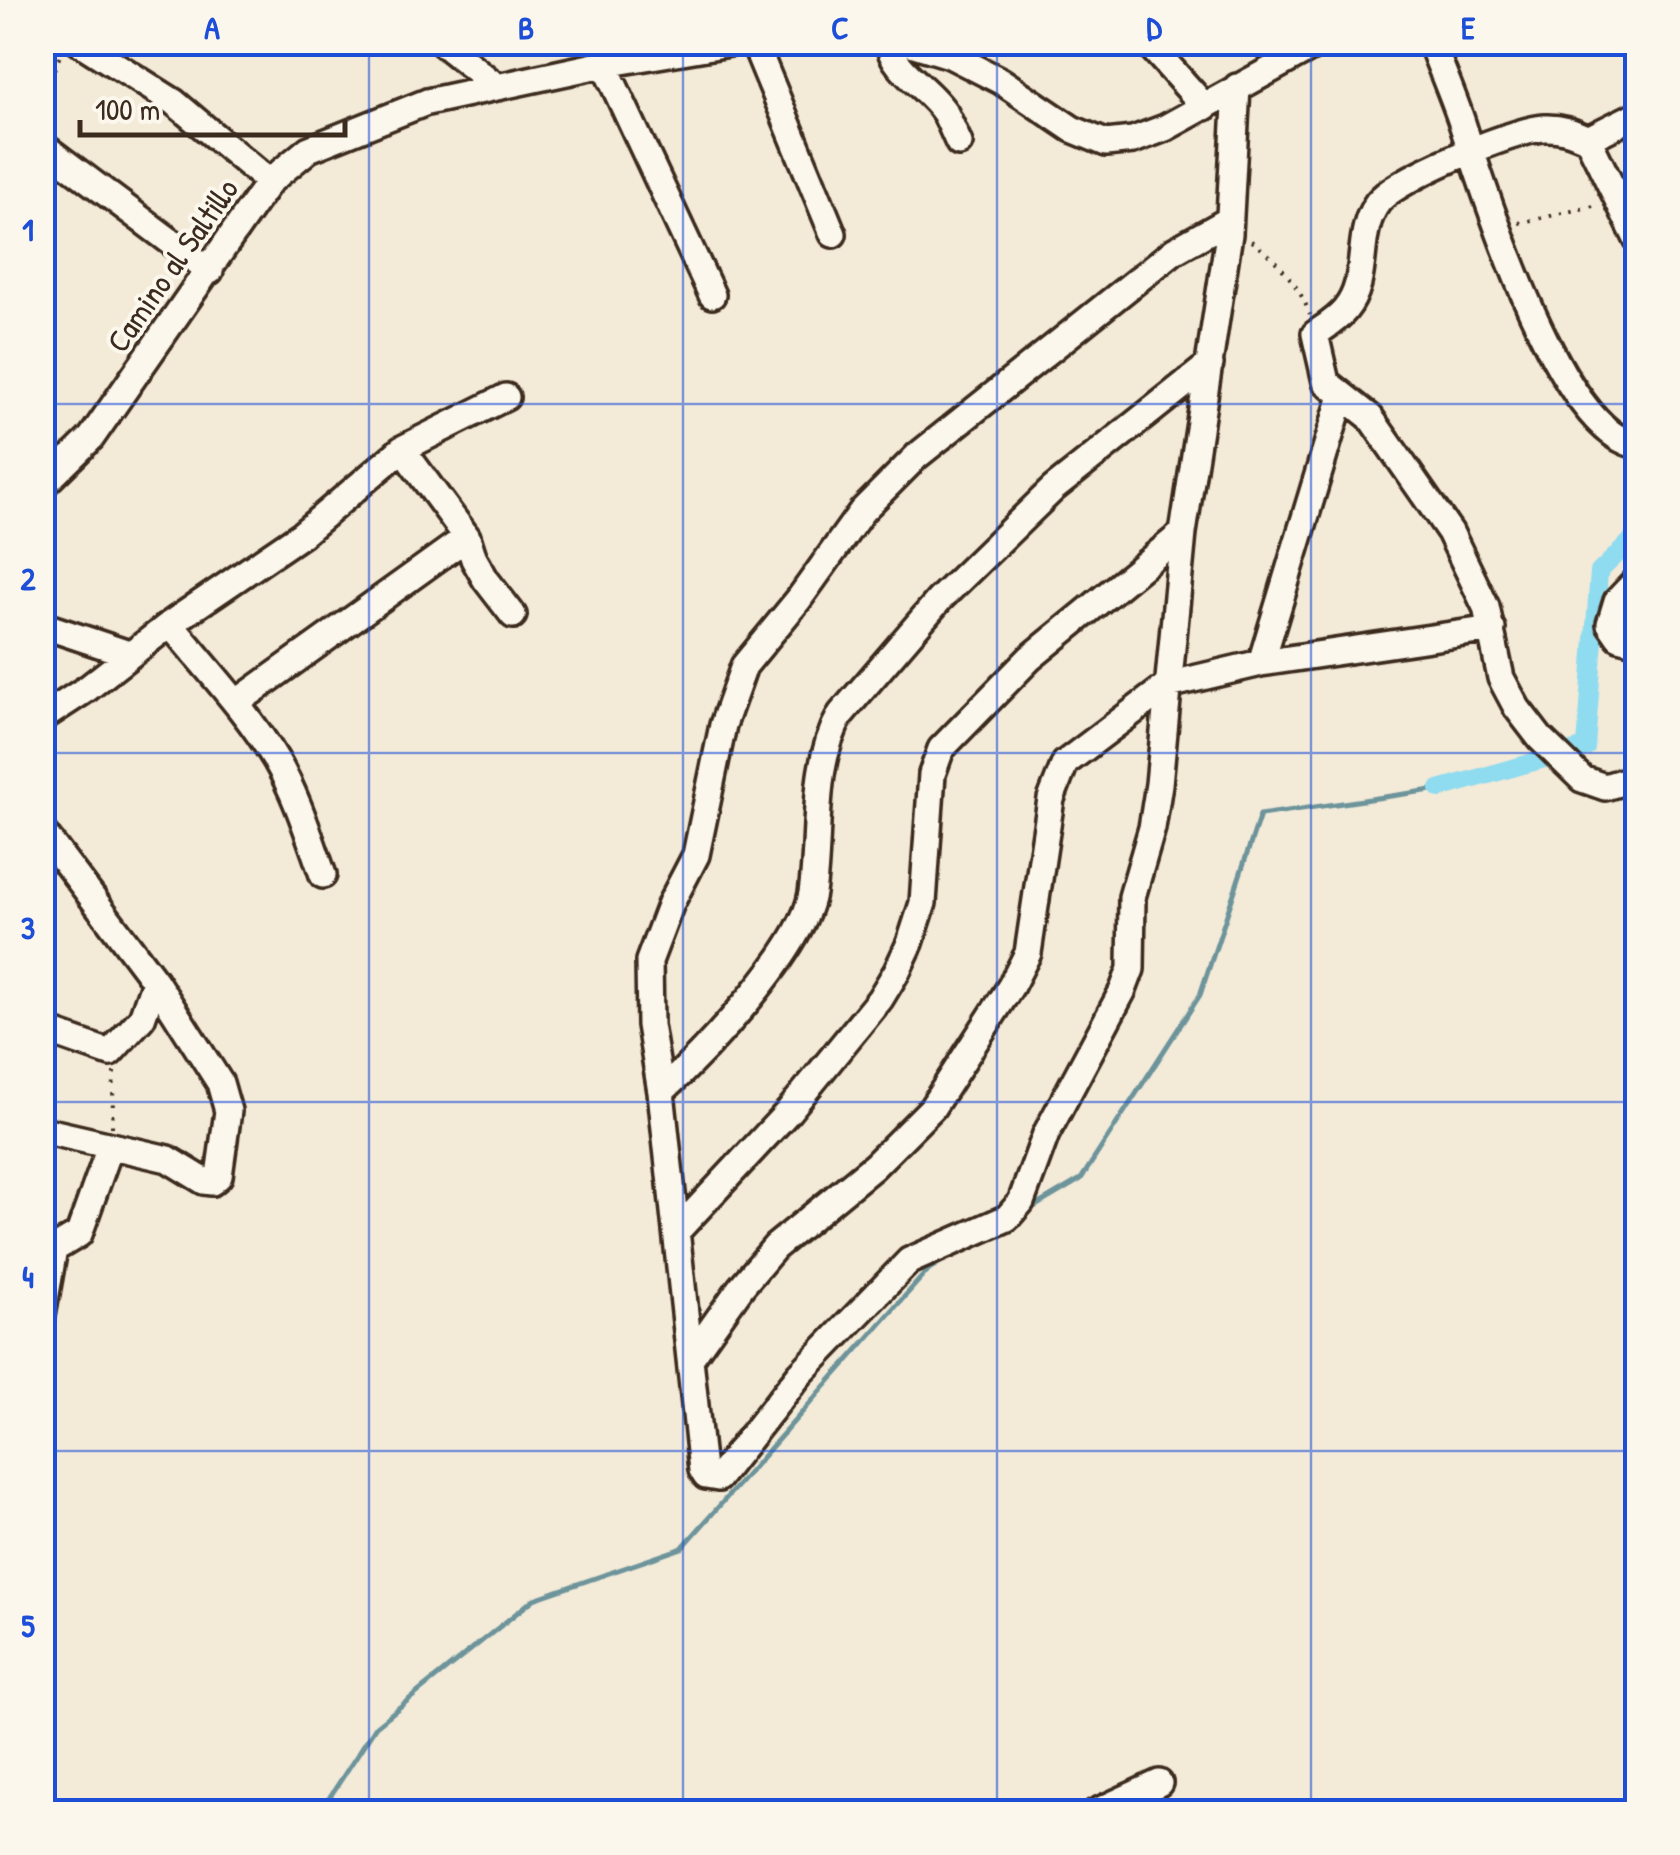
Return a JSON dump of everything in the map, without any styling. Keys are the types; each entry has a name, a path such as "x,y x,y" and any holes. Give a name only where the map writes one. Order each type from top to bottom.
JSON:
{"street":[{"path":"80,42 174,102 269,182"},
{"path":"441,42 496,86"},
{"name":"Camino al Saltillo","path":"42,486 92,438 269,182 309,150 427,102 604,64 736,42"},
{"path":"754,42 833,234"},
{"path":"888,42 900,67 944,112 959,143"},
{"path":"908,42 950,54 1001,81 1072,129 1106,142 1132,140 1165,128 1321,42"},
{"path":"1147,42 1204,108"},
{"path":"1431,42 1528,307 1564,374 1610,434 1638,445"},
{"path":"604,64 712,295"},
{"path":"1229,227 1174,251 917,456 862,511 799,599 744,666 723,725 696,855 671,903 649,961 650,1025 678,1230 702,1470 706,1476 718,1478 800,1374 909,1260 1007,1218 1022,1202 1046,1134 1129,979 1132,897 1152,828 1183,533 1229,227 1237,88"},
{"path":"1588,139 1638,114"},
{"path":"1638,241 1588,139 1556,127 1538,128 1471,152 1386,192 1377,202 1365,232 1355,295 1338,318 1315,334 1326,382 1370,417 1437,510 1486,607 1501,678 1517,708 1582,779 1605,787 1638,778"},
{"path":"42,146 210,271"},
{"path":"661,1092 777,962 799,927 812,896 822,758 841,714 939,600 1053,488 1210,364"},
{"path":"1261,663 1342,396"},
{"path":"42,718 302,534 402,449 506,397"},
{"path":"402,449 467,537 474,560 513,615"},
{"path":"678,1230 788,1112 880,999 897,971 923,904 932,774 941,748 1030,658 1183,533"},
{"path":"236,704 467,537"},
{"path":"1638,579 1617,601 1610,624 1619,637 1638,642"},
{"path":"170,624 275,758 294,794 323,876"},
{"path":"42,625 129,654"},
{"path":"690,1359 775,1247 874,1166 932,1108 1011,986 1028,953 1051,799 1065,762 1168,685 1261,663 1492,629"},
{"path":"42,831 155,981 227,1098 228,1111 219,1176 212,1182 204,1182 168,1159 42,1130"},
{"path":"42,1030 110,1053 142,1018 155,981"},
{"path":"42,1316 48,1247 79,1234 110,1146"},
{"path":"1096,1812 1159,1783"}],"path":[{"path":"42,98 66,42"},
{"path":"1500,228 1618,200"},
{"path":"1229,227 1276,262 1308,308 1315,334"},
{"path":"110,1053 116,1089 110,1146"}],"waterway":[{"path":"1439,789 1586,747 1599,572 1638,534"},
{"path":"1027,1211 1081,1179 1200,995 1260,815 1439,789"},
{"path":"320,1812 376,1726 534,1599 682,1548 929,1269 952,1255"}]}
